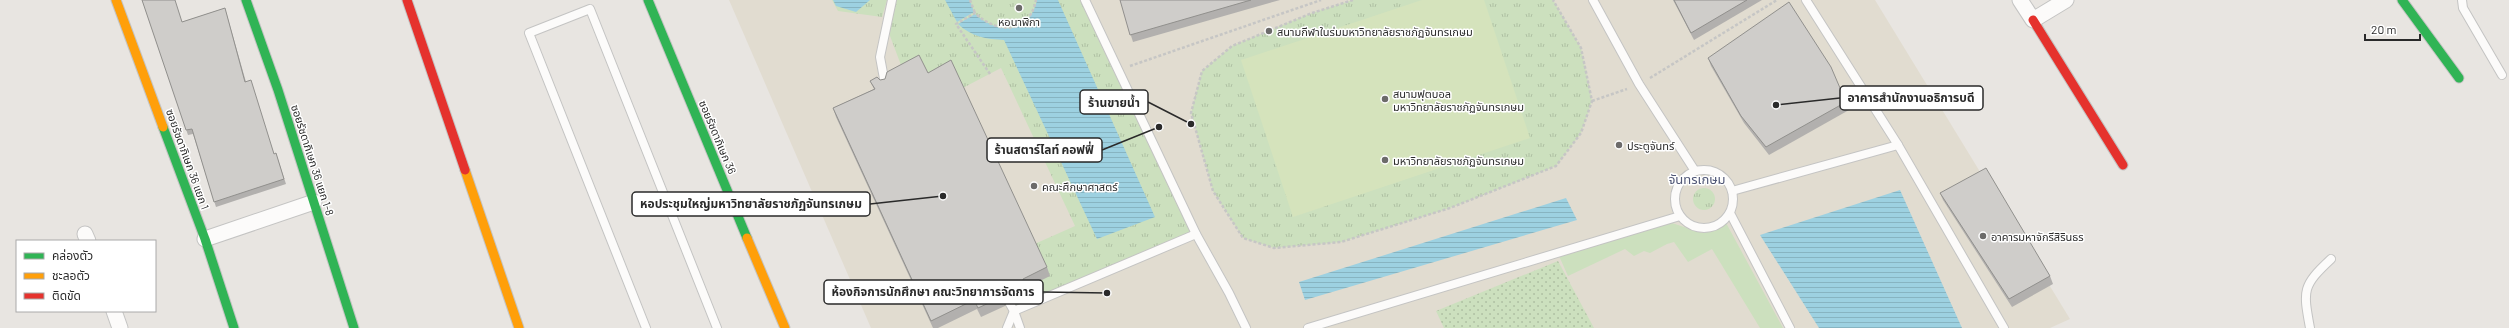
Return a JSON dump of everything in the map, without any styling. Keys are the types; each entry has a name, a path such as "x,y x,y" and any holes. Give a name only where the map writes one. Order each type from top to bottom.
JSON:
{"street":[{"name":"ซอยรัชดาภิเษก 36 แยก 1","path":"116,0 205,239 234,328"},
{"name":"ซอยรัชดาภิเษก 36 แยก 1-8","path":"246,0 314,202 354,328"},
{"path":"407,0 519,328"},
{"name":"ซอยรัชดาภิเษก 36","path":"648,0 785,328"},
{"path":"2020,0 2123,165"},
{"path":"2033,20 2066,0"},
{"path":"2402,0 2459,78"},
{"path":"205,239 314,202"},
{"path":"114,312 120,328"}],"lane":[{"path":"885,84 880,57 892,0"},
{"path":"1085,0 1196,234 1230,293 1246,328"},
{"path":"1593,0 1639,84 1695,171"},
{"path":"1806,0 1898,145 2004,328"},
{"path":"2462,0 2463,8 2502,76"},
{"path":"646,328 529,33 590,9 718,328"},
{"path":"1732,190 1898,145"},
{"path":"1704,170 1721,175 1732,190 1733,206 1730,213 1724,221 1706,229 1687,224 1680,216 1676,208 1676,190 1687,175 1695,171 1704,170"},
{"path":"1730,213 1790,328"},
{"path":"1308,328 1680,216"},
{"path":"1012,308 1196,234"},
{"path":"2310,328 2304,297 2309,283 2331,259"},
{"path":"1007,328 1012,308"},
{"path":"1012,308 1020,328"}],"path":[{"path":"970,0 975,13 984,22 999,28 1012,28 1023,23 1029,16 1036,0"},
{"path":"1118,70 1321,0"},
{"path":"1353,0 1312,13 1232,46 1202,71 1191,113 1213,191 1243,238 1274,248 1341,242 1450,208 1517,183 1556,166 1581,133 1592,101 1581,48 1553,0"},
{"path":"1592,101 1639,84 1777,0"},
{"path":"975,13 956,24 990,74"}],"shaded area":[{"name":"มหาวิทยาลัยราชภัฏจันทรเกษม","path":"729,0 1875,0 2070,319 2050,328 871,328"}],"green space":[{"path":"832,0 887,0 882,17 838,11"},
{"path":"896,0 1081,0 1191,232 1015,306 996,261 1075,226 1001,68 932,104 907,81 887,28"},
{"path":"1353,0 1553,0 1581,48 1592,101 1581,133 1556,166 1450,208 1341,242 1274,248 1243,238 1213,191 1191,113 1202,71 1232,46 1312,13"},
{"name":"สนามฟุตบอล มหาวิทยาลัยราชภัฏจันทรเกษม","path":"1422,0 1484,0 1530,138 1293,217 1241,60"},
{"path":"1704,188 1712,191 1715,199 1712,207 1704,210 1696,207 1693,199 1696,191"},
{"path":"1725,221 1783,328 1760,328 1712,249 1688,262 1674,242 1650,253 1644,251 1634,256 1625,249 1568,276 1559,256 1672,223 1702,233"},
{"path":"1558,261 1594,328 1444,328 1436,311"}],"water":[{"path":"833,0 870,0 856,12 836,6"},
{"path":"945,0 970,0 974,12 957,22"},
{"path":"1037,0 1058,0 1155,217 1097,239 1004,40 974,35 958,24 975,14 993,26 1012,28 1027,20 1033,12"},
{"path":"1900,190 1962,328 1819,328 1760,235"},
{"path":"1566,198 1577,220 1305,300 1299,282"}],"building":[{"path":"142,0 175,0 182,22 225,8 245,82 251,80 274,154 276,153 284,179 214,202 192,129 186,130"},
{"path":"1120,0 1251,0 1130,35"},
{"path":"1674,0 1747,0 1691,33"},
{"path":"1789,2 1831,67 1846,102 1766,147 1741,116 1708,58"},
{"path":"919,55 928,73 951,60 1047,267 1023,279 1025,287 1012,293 1004,290 1002,297 978,308 974,300 931,321 833,108 875,89 870,81 877,77 880,80 885,79 887,72"},
{"path":"1986,168 2050,276 2009,299 1940,193"}],"traffic: fast":[{"path":"246,0 278,90 354,328"},
{"path":"648,0 747,238"},
{"path":"2402,0 2459,78"},
{"path":"163,127 205,239 234,328"}],"traffic: slow":[{"path":"116,0 163,127"},
{"path":"465,170 519,328"},
{"path":"747,238 785,328"}],"traffic: jam":[{"path":"407,0 465,170"},
{"path":"2033,20 2123,165"}],"place":[{"name":"หอนาฬิกา","path":"1019,8"},
{"name":"สนามกีฬาในร่มมหาวิทยาลัยราชภัฏจันทรเกษม","path":"1269,31"},
{"name":"สนามฟุตบอล มหาวิทยาลัยราชภัฏจันทรเกษม","path":"1385,99"},
{"name":"อาคารสำนักงานอธิการบดี","path":"1776,105"},
{"name":"ร้านขายน้ำ","path":"1191,124"},
{"name":"ร้านสตาร์ไลท์ คอฟฟี่","path":"1159,127"},
{"name":"ประตูจันทร์","path":"1619,145"},
{"name":"มหาวิทยาลัยราชภัฏจันทรเกษม","path":"1385,160"},
{"name":"คณะศึกษาศาสตร์","path":"1034,186"},
{"name":"หอประชุมใหญ่มหาวิทยาลัยราชภัฏจันทรเกษม","path":"943,196"},
{"name":"อาคารมหาจักรีสิรินธร","path":"1983,236"},
{"name":"ห้องกิจการนักศึกษา คณะวิทยาการจัดการ","path":"1107,293"}],"district":[{"name":"จันทรเกษม","path":"1697,179"}]}
